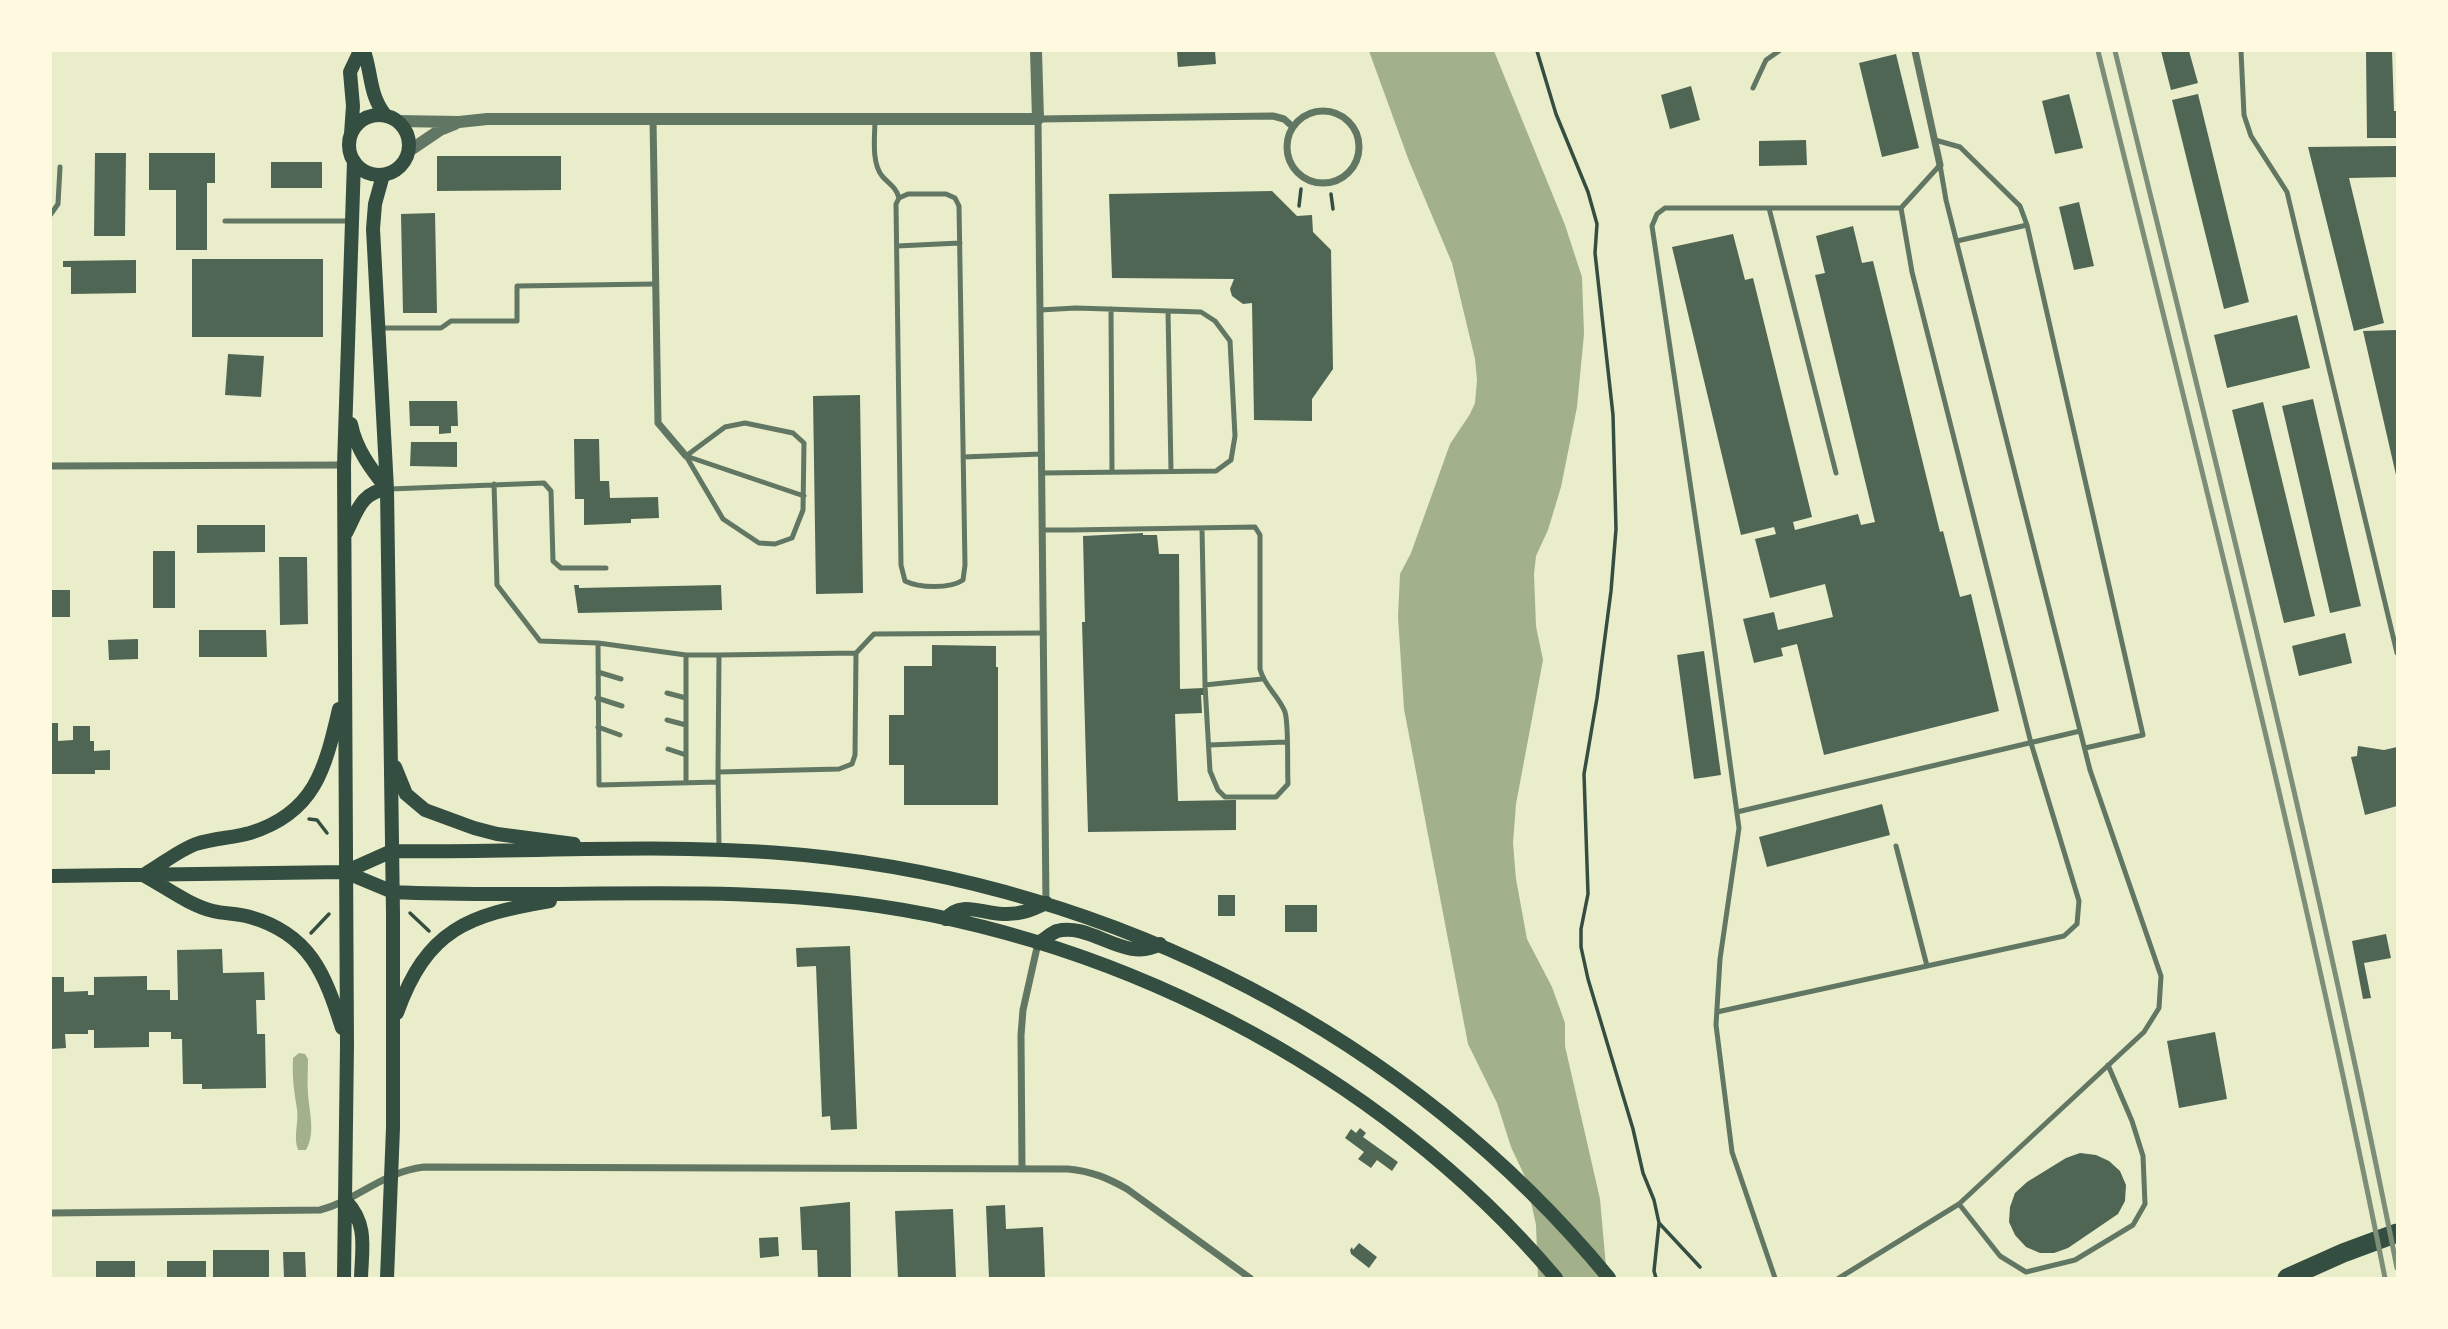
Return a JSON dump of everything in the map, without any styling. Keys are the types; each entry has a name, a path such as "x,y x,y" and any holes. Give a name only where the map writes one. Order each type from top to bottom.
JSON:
{"highway":[{"path":"2287,1278 2397,1233"}],"main road":[{"path":"354,161 367,173 383,175 398,169 409,151 404,129 391,119 372,94 370,72 362,51"},
{"path":"344,1278 347,1045 344,465 354,161 349,146 353,106 351,72 362,51"},
{"path":"351,136 356,126 365,119 375,116 391,119"},
{"path":"383,175 375,204 373,229 387,489 393,892 391,1175 387,1278"},
{"path":"346,400 354,439 387,489"},
{"path":"344,538 362,502 373,491 387,489"},
{"path":"144,875 194,844 252,832 283,819 296,808 308,795 324,769 344,690"},
{"path":"391,754 406,794 425,810 497,834 617,850"},
{"path":"51,876 345,872 392,851 719,849 844,860 933,876 1046,903 1160,944 1208,965 1305,1018 1377,1065 1456,1125 1511,1172 1609,1278"},
{"path":"345,872 393,892 761,896 866,904 946,919 1038,943 1110,966 1184,998 1284,1050 1375,1112 1457,1176 1528,1245 1556,1278"},
{"path":"144,875 213,911 248,916 269,923 301,944 314,959 323,976 347,1045"},
{"path":"393,1024 414,973 449,932 471,920 501,911 588,894"},
{"path":"946,919 951,911 963,908 1002,915 1026,912 1046,903"},
{"path":"1038,943 1057,931 1080,932 1133,950 1150,950 1160,944"},
{"path":"346,1201 359,1219 362,1229 362,1278"}],"street":[{"path":"1036,51 1046,903"},
{"path":"1915,51 1940,165"},
{"path":"1317,111 1332,112 1348,120 1356,131 1360,146 1357,160 1348,174 1333,183 1319,183 1302,177 1290,163 1287,144 1293,127 1304,116 1317,111"},
{"path":"391,119 459,122 487,118 1038,119 1273,116 1284,119 1293,127"},
{"path":"653,119 658,423 685,456"},
{"path":"409,151 440,130 459,122"},
{"path":"51,466 344,465"},
{"path":"1022,1169 1021,1035 1023,1010 1038,943"},
{"path":"51,1213 306,1212 327,1209 391,1175 424,1167 1068,1169 1089,1171 1127,1189 1250,1278"}],"lane":[{"path":"1753,88 1766,60 1779,51"},
{"path":"2241,51 2244,115 2251,136 2287,192 2397,653"},
{"path":"875,119 875,161 880,174 897,190 899,198"},
{"path":"1935,139 1960,147 2020,206 2026,225 2143,735 2085,748"},
{"path":"1775,1278 1732,1152 1716,1025 1720,959 1739,828 1652,226 1657,214 1665,208 1901,208 1940,165"},
{"path":"1839,1278 1959,1203 2144,1031 2159,1008 2161,976 2090,771 1956,241 1940,165"},
{"path":"51,214 58,204 60,167"},
{"path":"908,194 946,194 955,198 959,206 965,565 963,580 955,585 912,585 905,581 901,565 896,204 899,198 908,194"},
{"path":"1769,208 1836,473"},
{"path":"1717,1012 2064,936 2077,924 2079,901 2031,743 1912,272 1901,208"},
{"path":"225,221 352,221"},
{"path":"1956,241 2026,225"},
{"path":"897,246 960,243"},
{"path":"379,328 441,328 451,321 517,321 517,286 655,284"},
{"path":"1111,309 1112,472"},
{"path":"1040,310 1201,312 1215,321 1230,341 1235,436 1231,460 1216,471 1042,473"},
{"path":"1168,311 1171,471"},
{"path":"745,423 793,433 804,443 804,496 803,510 792,538 775,544 759,543 723,519 685,456 725,427 745,423"},
{"path":"963,457 1042,454"},
{"path":"685,456 804,496"},
{"path":"387,489 544,483 551,491 553,561 561,568 606,568"},
{"path":"494,484 497,585 540,641 598,643 685,654 856,653"},
{"path":"1043,530 1255,527 1260,535 1260,669 1262,679 1286,714 1288,784 1276,796 1225,797 1218,790 1210,771 1205,685 1202,528"},
{"path":"718,772 839,769 852,764 855,754 856,653 874,634 1044,633"},
{"path":"598,643 599,785 719,782"},
{"path":"685,654 686,783"},
{"path":"719,655 719,849"},
{"path":"598,671 621,679"},
{"path":"1205,685 1262,679"},
{"path":"667,692 686,698"},
{"path":"597,698 622,706"},
{"path":"667,720 686,725"},
{"path":"598,727 620,735"},
{"path":"1737,812 2080,731"},
{"path":"1209,745 1286,742"},
{"path":"668,749 686,754"},
{"path":"1896,846 1927,966"},
{"path":"1959,1203 2000,1256 2026,1272 2075,1260 2133,1224 2145,1204 2143,1156 2132,1121 2108,1065"}],"path":[{"path":"1537,51 1556,114 1579,167 1597,224 1595,253 1609,360 1614,429 1616,529 1611,591 1584,774 1588,894 1581,929 1581,947 1643,1173 1654,1200 1658,1223 1654,1271 1656,1278"},
{"path":"1299,206 1301,189"},
{"path":"1331,194 1333,209"},
{"path":"304,817 317,820 327,834"},
{"path":"308,936 329,914"},
{"path":"410,914 435,936"},
{"path":"1658,1223 1700,1267"}],"shaded area":[{"path":"1369,51 1494,51 1565,225 1582,277 1584,334 1577,407 1561,487 1548,530 1536,556 1536,626 1543,660 1516,804 1513,843 1516,879 1527,939 1552,987 1565,1023 1565,1046 1600,1199 1607,1278 1538,1278 1536,1225 1526,1179 1511,1147 1497,1103 1468,1044 1404,709 1398,617 1400,574 1411,553 1450,444 1475,403 1475,359 1452,263 1409,161"},
{"path":"299,1053 305,1054 308,1059 311,1136 306,1150 298,1150 296,1140 293,1058"}],"building":[{"path":"1177,51 1215,51 1216,64 1178,67"},
{"path":"2161,51 2189,51 2198,83 2171,90"},
{"path":"2366,51 2392,51 2397,138 2367,138"},
{"path":"1896,54 1919,148 1882,157 1859,63"},
{"path":"1691,86 1700,120 1670,129 1661,95"},
{"path":"2069,94 2083,148 2055,154 2042,101"},
{"path":"2198,94 2249,302 2224,309 2172,100"},
{"path":"1806,140 1807,165 1759,166 1759,141"},
{"path":"2397,146 2397,177 2349,178 2384,323 2354,331 2308,147"},
{"path":"95,153 126,153 125,236 94,236"},
{"path":"149,153 215,153 215,183 207,183 207,250 176,250 176,190 149,190"},
{"path":"437,156 561,156 561,190 437,191"},
{"path":"271,162 322,162 322,188 271,188"},
{"path":"1272,191 1297,216 1312,215 1313,232 1331,250 1333,369 1312,399 1312,421 1254,420 1252,303 1243,304 1232,296 1230,289 1234,279 1112,278 1109,194"},
{"path":"2079,202 2094,266 2074,270 2059,207"},
{"path":"435,213 437,313 403,313 401,214"},
{"path":"1853,226 1862,263 1873,261 1940,532 1943,531 1960,597 1971,594 1999,711 1824,755 1797,644 1781,648 1783,656 1754,663 1743,619 1774,612 1778,630 1833,617 1825,584 1770,598 1755,539 1776,534 1774,527 1741,535 1672,247 1733,234 1745,280 1753,278 1812,517 1793,522 1795,530 1858,514 1861,525 1875,522 1815,275 1825,273 1816,236"},
{"path":"192,259 323,259 323,337 192,337"},
{"path":"136,260 136,293 71,294 71,267 63,267 63,261"},
{"path":"2297,315 2310,368 2227,388 2214,335"},
{"path":"2397,330 2396,354 2396,475 2363,331"},
{"path":"228,354 264,356 261,397 225,395"},
{"path":"860,395 863,593 816,594 813,396"},
{"path":"2313,399 2361,606 2330,613 2282,406"},
{"path":"409,401 457,401 458,426 451,426 451,433 439,434 439,426 410,426"},
{"path":"2263,402 2315,616 2284,623 2232,410"},
{"path":"574,439 599,439 600,481 609,481 610,498 658,497 659,518 631,519 631,523 584,525 584,499 575,499"},
{"path":"411,442 457,442 457,467 410,466"},
{"path":"197,525 265,525 265,552 197,553"},
{"path":"1143,533 1157,535 1159,554 1179,554 1180,689 1204,688 1204,695 1201,695 1202,713 1175,714 1178,801 1236,800 1236,830 1088,832 1082,622 1085,622 1083,536"},
{"path":"153,551 175,551 175,608 153,608"},
{"path":"279,557 307,557 308,624 280,625"},
{"path":"574,585 579,585 579,588 721,585 722,610 578,613"},
{"path":"51,590 70,590 70,617 51,617"},
{"path":"199,630 266,630 267,657 199,657"},
{"path":"2345,633 2352,663 2299,676 2292,646"},
{"path":"138,639 138,659 109,660 108,640"},
{"path":"932,645 996,646 998,805 904,805 904,765 889,765 889,715 904,715 904,666 932,666"},
{"path":"1704,651 1721,775 1694,779 1677,655"},
{"path":"51,723 58,723 58,741 73,740 73,726 90,726 90,741 94,741 94,751 110,750 110,770 95,770 95,774 51,774"},
{"path":"2358,746 2384,750 2397,747 2397,806 2365,815 2351,757 2357,756"},
{"path":"1882,804 1890,835 1767,867 1759,837"},
{"path":"1218,895 1235,895 1235,916 1218,916"},
{"path":"1285,905 1317,905 1317,932 1285,932"},
{"path":"2386,934 2391,958 2364,963 2371,998 2363,999 2352,941"},
{"path":"850,946 857,1129 831,1130 830,1116 822,1117 816,966 797,967 796,948"},
{"path":"222,949 223,973 264,972 265,1000 256,1000 257,1034 265,1034 266,1088 202,1089 202,1084 183,1084 182,1039 171,1039 171,1032 149,1032 149,1047 94,1048 94,1030 88,1030 88,1034 65,1034 66,1048 51,1049 51,977 64,977 64,992 88,991 88,995 94,995 94,977 147,976 147,990 170,990 170,1000 178,1000 177,950"},
{"path":"2215,1032 2227,1099 2179,1108 2167,1041"},
{"path":"1360,1128 1366,1133 1363,1137 1398,1162 1392,1171 1377,1160 1371,1168 1358,1159 1364,1152 1345,1138 1351,1129 1356,1133"},
{"path":"2080,1153 2096,1155 2109,1161 2120,1171 2126,1185 2125,1201 2118,1214 2068,1248 2054,1253 2040,1253 2026,1247 2015,1235 2009,1222 2015,1193 2027,1182 2066,1158"},
{"path":"850,1202 851,1278 818,1278 817,1250 802,1250 800,1207"},
{"path":"1005,1205 1006,1229 1043,1227 1045,1278 989,1278 986,1206"},
{"path":"953,1209 956,1278 898,1278 895,1211"},
{"path":"778,1237 779,1256 760,1258 759,1238"},
{"path":"1359,1243 1377,1257 1369,1268 1351,1254 1352,1247 1353,1250"},
{"path":"213,1250 269,1250 269,1278 213,1278"},
{"path":"283,1252 305,1252 306,1277 284,1278"},
{"path":"96,1261 135,1261 135,1278 96,1278"},
{"path":"167,1261 206,1261 206,1278 167,1278"}],"railway":[{"path":"2098,51 2285,816 2385,1278"},
{"path":"2115,51 2298,810 2397,1268"}]}
